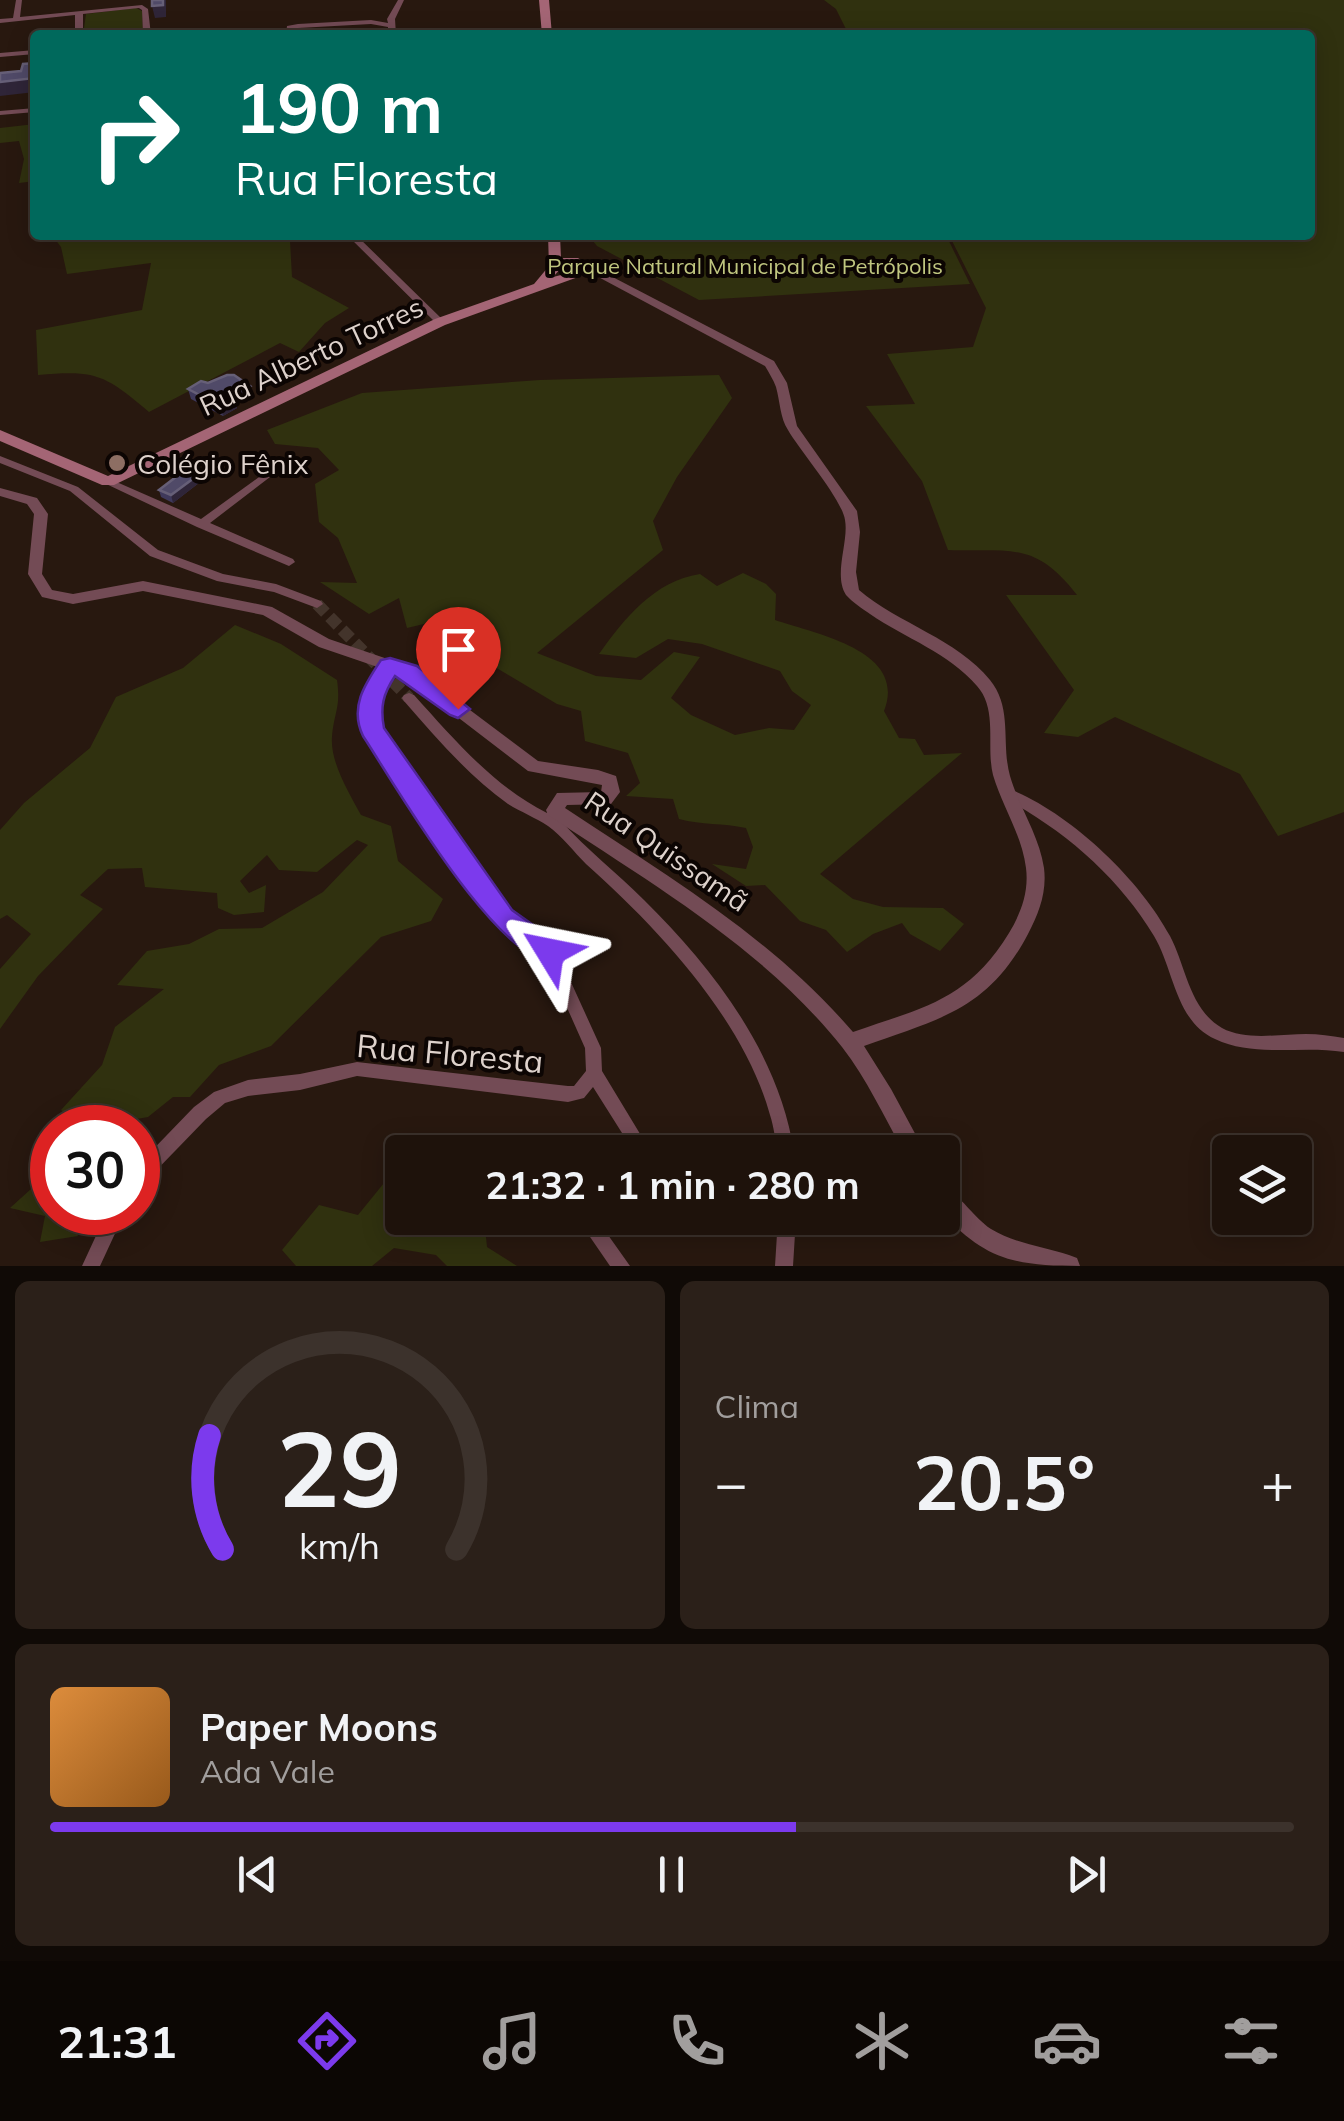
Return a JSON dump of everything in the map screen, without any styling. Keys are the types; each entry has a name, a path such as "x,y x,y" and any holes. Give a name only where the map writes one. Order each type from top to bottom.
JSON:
{"main road":[{"path":"544,0 547,30"},
{"path":"554,240 560,272 577,267 555,240"},
{"name":"Rua Alberto Torres","path":"540,284 556,266"},
{"name":"Rua Alberto Torres","path":"108,482 440,322 577,267"},
{"path":"0,435 108,482"}],"street":[{"path":"16,19 19,0"},
{"path":"391,30 401,0"},
{"path":"0,21 142,7 147,30"},
{"path":"79,13 79,30"},
{"path":"290,30 298,26 371,22 378,30"},
{"path":"0,56 30,53"},
{"path":"0,113 30,110"},
{"path":"356,240 440,322"},
{"path":"577,267 603,274 744,348 777,373 791,426 850,511 856,527 848,581 852,592 964,664 991,691 996,706 999,769 1023,825 1036,886 1027,921 1011,948 967,996 850,1042"},
{"path":"0,460 74,489 154,553 221,578 276,588 317,604"},
{"path":"202,524 266,475"},
{"path":"108,482 289,562"},
{"path":"0,492 32,501 41,514 35,574 47,594 84,598 136,585 206,597 267,611 324,643 390,666 373,690 368,711 372,730 492,906 502,918 550,952 594,1048 594,1073 632,1135"},
{"name":"Rua Quissamã","path":"390,666 425,682 534,768 610,781 612,792 605,798 563,798 554,817 720,922 812,1000 850,1042 905,1135"},
{"path":"409,698 525,810 554,817 652,920 722,1006 767,1080 780,1112 783,1135"},
{"path":"1007,793 1071,829 1124,886 1158,930 1196,1016 1213,1032 1253,1043 1318,1038 1344,1045"},
{"name":"Rua Floresta","path":"160,1154 220,1098 248,1088 300,1082 356,1069 568,1094 578,1093 594,1073"},
{"path":"960,1218 968,1228 1008,1251 1068,1266"},
{"path":"91,1266 105,1235"},
{"path":"599,1235 622,1266"},
{"path":"784,1266 786,1235"}],"green space":[{"path":"824,0 1344,0 1344,812 1278,836 1240,774 1115,717 1078,737 1044,733 1074,690 1006,595 1077,595 1048,565 1021,553 948,550 922,481 866,406 915,404 887,354 973,347 986,308 952,240 1315,240 1315,30 846,30 836,9"},
{"path":"136,8 142,11 143,30 84,30 86,14"},
{"path":"30,125 30,182 19,183 24,159 19,141 0,143 0,128"},
{"path":"56,240 287,240 292,277 349,308 325,323 299,352 280,343 149,412 121,389 98,377 73,373 38,375 36,330 142,310 151,263 67,274"},
{"name":"Parque Natural Municipal de Petrópolis","path":"592,240 948,240 970,284 699,300"},
{"path":"719,375 732,398 677,477 653,521 663,550 537,653 596,676 641,680 674,652 700,657 671,698 691,715 735,735 769,728 794,730 811,705 792,691 780,671 702,644 668,639 636,658 599,654 630,615 668,585 700,574 717,586 743,573 766,584 776,594 775,620 833,639 871,659 883,673 888,690 884,711 899,738 915,739 924,755 962,753 820,874 853,899 883,907 943,908 964,924 940,951 910,934 902,923 873,934 847,952 826,930 800,921 765,885 746,886 712,864 746,869 753,847 746,828 679,819 673,799 626,796 640,783 628,753 585,741 581,711 557,704 495,667 489,674 454,669 429,651 443,636 428,623 407,628 399,598 369,614 320,582 357,583 338,538 319,522 315,484 339,470 318,448 275,444 267,430 362,393 540,380"},
{"path":"235,625 281,644 337,680 332,747 346,787 361,815 391,826 398,861 443,899 431,921 381,937 271,1046 219,1065 190,1097 173,1097 160,1107 66,1105 102,1065 115,1027 164,989 117,985 147,951 189,944 219,929 262,928 323,892 368,845 357,840 317,872 279,870 267,855 240,881 249,893 266,885 264,912 234,915 218,908 217,893 145,887 142,868 108,869 80,895 103,909 38,976 0,1029 0,969 31,934 7,915 0,919 0,830 24,803 90,748 116,697 183,668"},
{"path":"384,1183 385,1235 486,1235 487,1247 517,1266 447,1266 436,1255 394,1248 372,1266 296,1266 282,1250 319,1205 358,1215"},
{"path":"30,1190 30,1213 10,1208"},
{"path":"41,1235 78,1236 40,1242"}],"building":[{"path":"30,63 30,79 0,82 0,73 21,71 23,64"},
{"path":"234,375 250,386 230,395 235,398 221,406 188,389 201,381 208,383"},
{"path":"189,467 202,472 171,495 159,490"}],"tunnel":[{"path":"317,604 409,698"}],"place":[{"name":"Colégio Fênix","path":"117,463"}],"route":[{"path":"458,709 425,682 390,666 373,690 368,711 372,730 482,893 502,918 550,952"}]}
